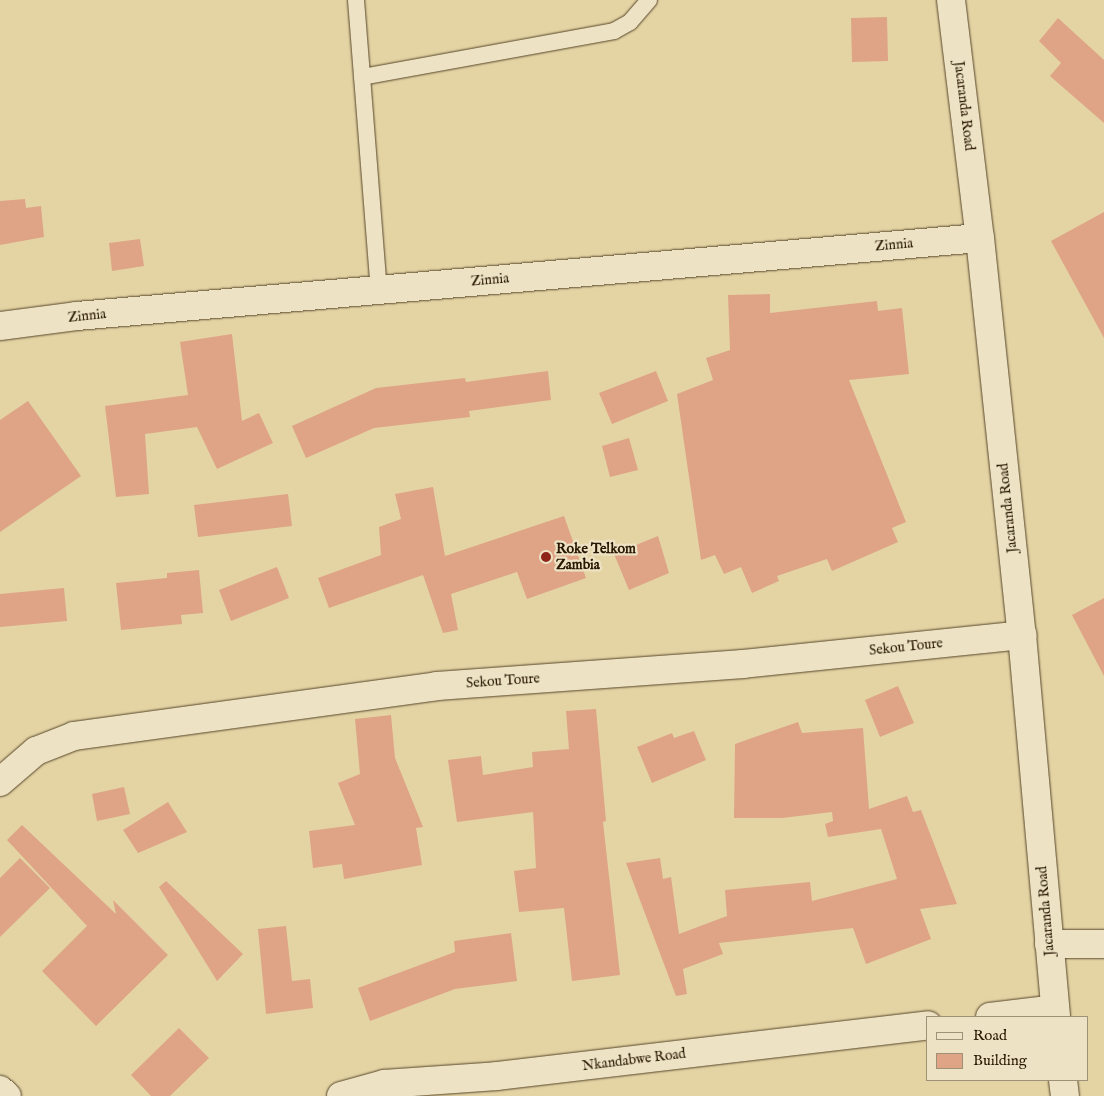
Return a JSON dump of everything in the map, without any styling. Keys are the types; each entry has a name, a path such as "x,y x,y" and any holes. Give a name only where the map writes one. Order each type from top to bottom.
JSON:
{"street":[{"name":"Jacaranda Road","path":"951,0 980,238 1022,635 1056,1013"},
{"name":"Zinnia","path":"0,326 379,290 980,238"},
{"name":"Sekou Toure","path":"0,782 36,751 74,736 437,686 743,664 1022,635"},
{"path":"1049,944 1104,944"},
{"path":"1006,1016 1056,1013"},
{"name":"Nkandabwe Road","path":"341,1096 384,1084 497,1076 926,1025"},
{"path":"1063,1081 1064,1096"},
{"path":"0,1090 7,1096"}],"lane":[{"path":"356,0 379,290"},
{"path":"362,77 614,31 630,22 650,0"}],"building":[{"path":"887,17 888,61 852,62 851,18"},
{"path":"1058,18 1104,60 1104,123 1050,76 1061,63 1039,41"},
{"path":"25,199 26,208 41,206 44,237 0,245 0,201"},
{"path":"1104,212 1104,338 1051,241"},
{"path":"140,239 144,266 112,271 109,243"},
{"path":"770,294 770,313 877,301 878,311 902,308 909,374 849,380 906,522 892,528 898,542 832,571 827,559 777,576 779,581 752,593 741,567 724,574 715,555 701,560 677,394 713,380 706,358 730,350 728,295"},
{"path":"232,334 242,421 259,413 273,443 217,469 197,427 145,434 149,494 116,497 105,406 188,395 180,342"},
{"path":"548,371 551,400 469,411 470,417 374,428 306,458 292,426 376,388 465,378 466,382"},
{"path":"656,371 668,401 612,424 599,393"},
{"path":"28,401 81,476 0,532 0,420"},
{"path":"629,438 638,470 610,477 602,446"},
{"path":"433,487 445,556 564,516 586,578 527,599 517,572 451,594 458,630 443,633 423,575 329,608 318,578 381,555 379,527 401,519 395,494"},
{"path":"288,494 292,526 198,537 194,505"},
{"path":"658,536 669,573 629,590 614,554"},
{"path":"277,567 289,598 231,621 219,590"},
{"path":"199,570 203,613 181,615 182,624 121,630 116,583 167,578 167,573"},
{"path":"64,588 67,621 0,627 0,594"},
{"path":"1104,598 1104,676 1072,615"},
{"path":"898,686 914,723 880,737 865,700"},
{"path":"596,709 606,821 603,822 620,975 572,981 564,908 519,912 514,871 536,868 533,812 457,822 448,760 481,756 483,775 533,767 532,752 569,749 566,711"},
{"path":"391,715 395,758 423,827 416,828 422,865 344,879 342,864 313,868 309,831 355,825 338,783 360,774 355,719"},
{"path":"798,722 802,733 863,728 869,809 907,796 913,812 921,810 957,904 920,909 931,939 866,964 853,928 719,943 723,954 683,969 687,994 676,996 626,863 660,858 663,879 671,877 679,934 727,916 725,890 810,882 812,901 897,879 881,829 828,837 825,824 833,821 832,812 782,818 734,818 735,744"},
{"path":"694,731 706,760 652,783 637,747 672,733 674,738"},
{"path":"124,787 130,814 97,821 92,794"},
{"path":"168,802 187,832 138,853 123,830"},
{"path":"22,825 116,914 113,900 168,955 96,1026 42,971 87,926 7,840"},
{"path":"20,858 50,888 0,937 0,878"},
{"path":"166,881 243,954 217,981 159,887"},
{"path":"286,926 292,981 310,979 313,1008 266,1014 258,929"},
{"path":"511,933 517,981 455,989 370,1021 358,988 455,952 454,941"},
{"path":"179,1028 209,1058 170,1096 151,1096 131,1075"}],"place":[{"name":"Roke Telkom Zambia","path":"546,557"}]}
